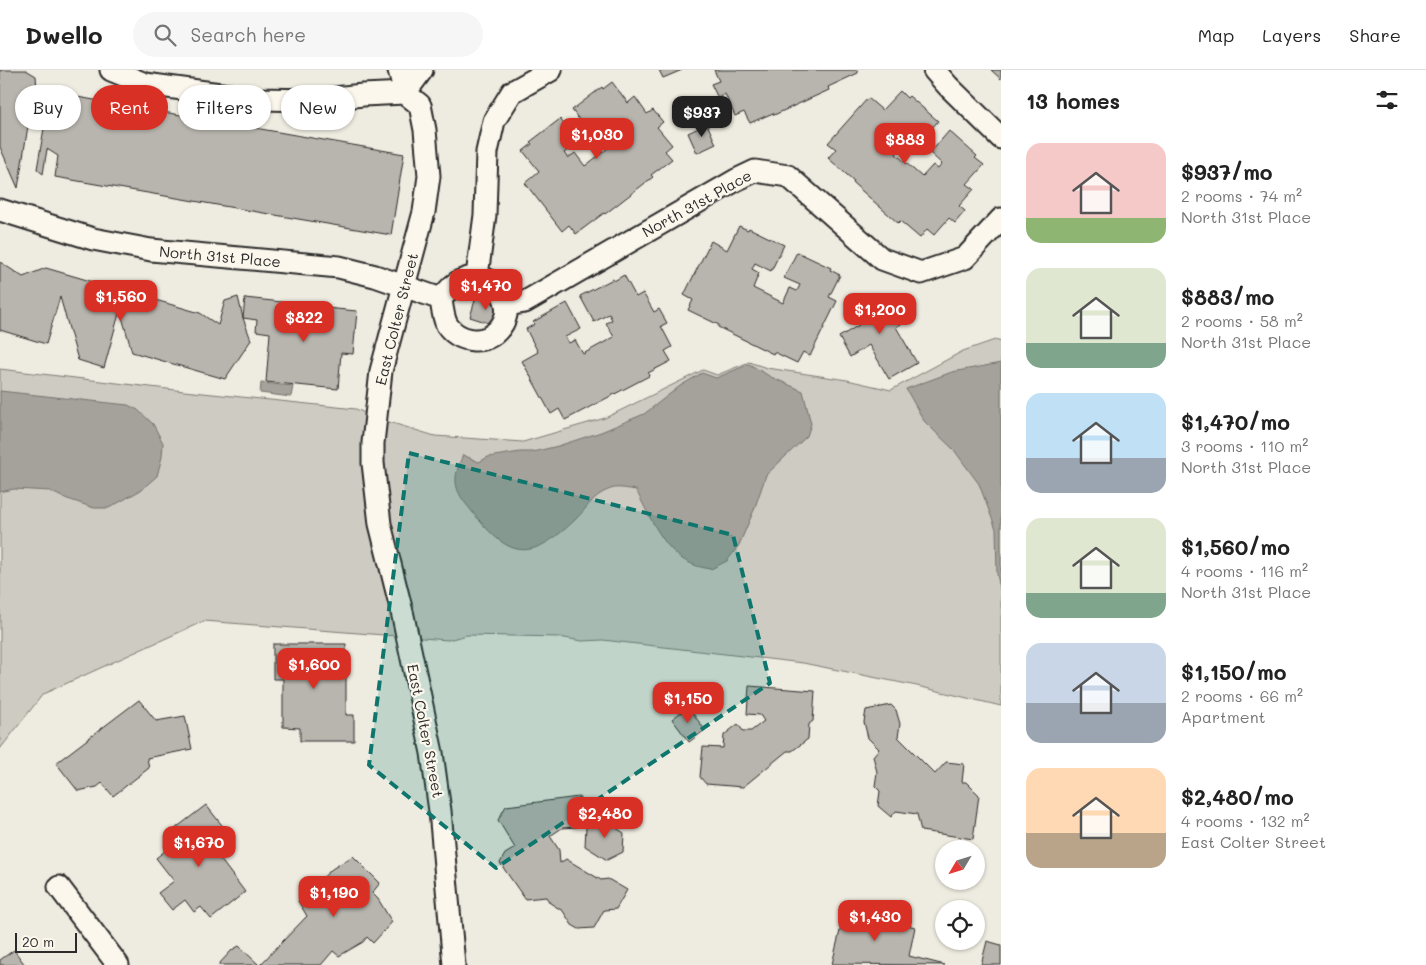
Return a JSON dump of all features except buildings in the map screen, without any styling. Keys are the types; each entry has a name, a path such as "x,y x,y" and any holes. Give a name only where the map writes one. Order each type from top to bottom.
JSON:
{"street":[{"path":"111,70 145,84 258,99 315,100 405,93"},
{"path":"399,70 405,93"},
{"path":"405,93 422,70"},
{"path":"477,276 485,215 487,152 494,121 512,92 551,70"},
{"path":"934,70 1001,138"},
{"name":"East Colter Street","path":"405,93 420,105 425,130 429,176 424,212 380,371 373,453 380,524 403,616 432,753 441,819 454,965"},
{"name":"North 31st Place","path":"506,305 525,302 736,180 755,171 788,176 882,259 921,273 965,258 1001,218"},
{"name":"North 31st Place","path":"0,210 93,239 150,250 339,267 374,276 441,299"},
{"path":"477,276 494,283 504,295 506,305 505,320 497,332 486,338 474,340 459,336 447,324 441,299 454,284 463,278 477,276"},
{"path":"58,887 118,965"}],"highlighted area":[{"path":"409,453 733,535 770,683 496,868 369,765"}],"shaded area":[{"path":"995,340 1001,342 1001,706 917,686 803,663 603,640 582,641 559,637 467,635 448,640 204,621 43,694 0,749 0,369 356,409 376,418 435,436 523,442 605,418 703,370 717,375 749,362 767,368 847,380 891,390 963,351"},
{"path":"1001,363 1001,594 997,574 996,529 979,484 954,450 924,421 906,389 952,372"},
{"path":"749,364 771,377 803,391 811,424 807,436 766,475 739,545 727,561 711,569 692,564 674,552 652,522 636,490 614,488 601,493 558,535 543,544 529,549 517,549 505,544 493,535 458,492 456,475 463,455 479,462 488,457 533,452 558,446 601,432 644,414 680,386 702,373 716,378"},
{"path":"261,383 293,386 291,397 260,393"},
{"path":"0,391 128,405 138,410 153,424 163,443 162,457 157,476 141,490 109,508 94,508 50,491 14,489 0,492"}]}
